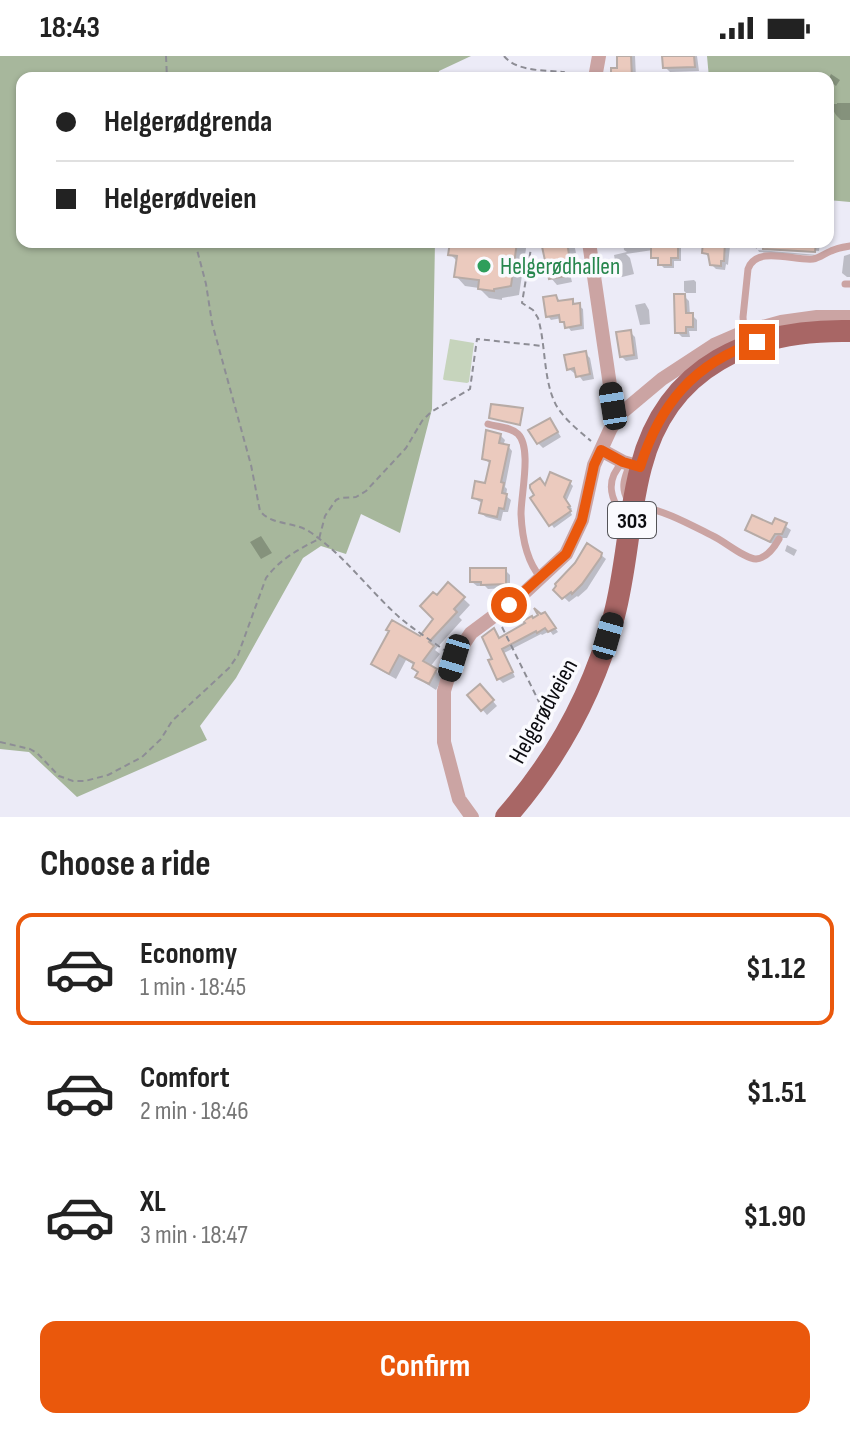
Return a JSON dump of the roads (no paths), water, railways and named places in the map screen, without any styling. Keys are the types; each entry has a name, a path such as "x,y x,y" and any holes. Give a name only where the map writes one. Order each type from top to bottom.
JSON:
{"main road":[{"name":"Helgerødveien","path":"506,817 531,787 566,733 588,689 608,636 622,579 632,515 631,464 669,404 689,381 712,363 745,346 814,332 850,331"}],"street":[{"path":"590,248 613,406 619,415"},
{"path":"472,817 459,799 444,742 444,691 454,658 471,633 541,578 566,554 582,520 594,465 619,415 662,379 714,345 744,332 781,322 850,317"},
{"path":"601,450 631,464"}],"lane":[{"path":"744,332 750,261 769,256 814,259 833,249 850,246"},
{"path":"488,424 521,436 525,460 521,511 524,539 528,559 541,578"},
{"path":"632,515 662,513 750,558 761,558 772,550 779,539"}],"place":[{"name":"Helgerødhallen","path":"484,266"}]}
